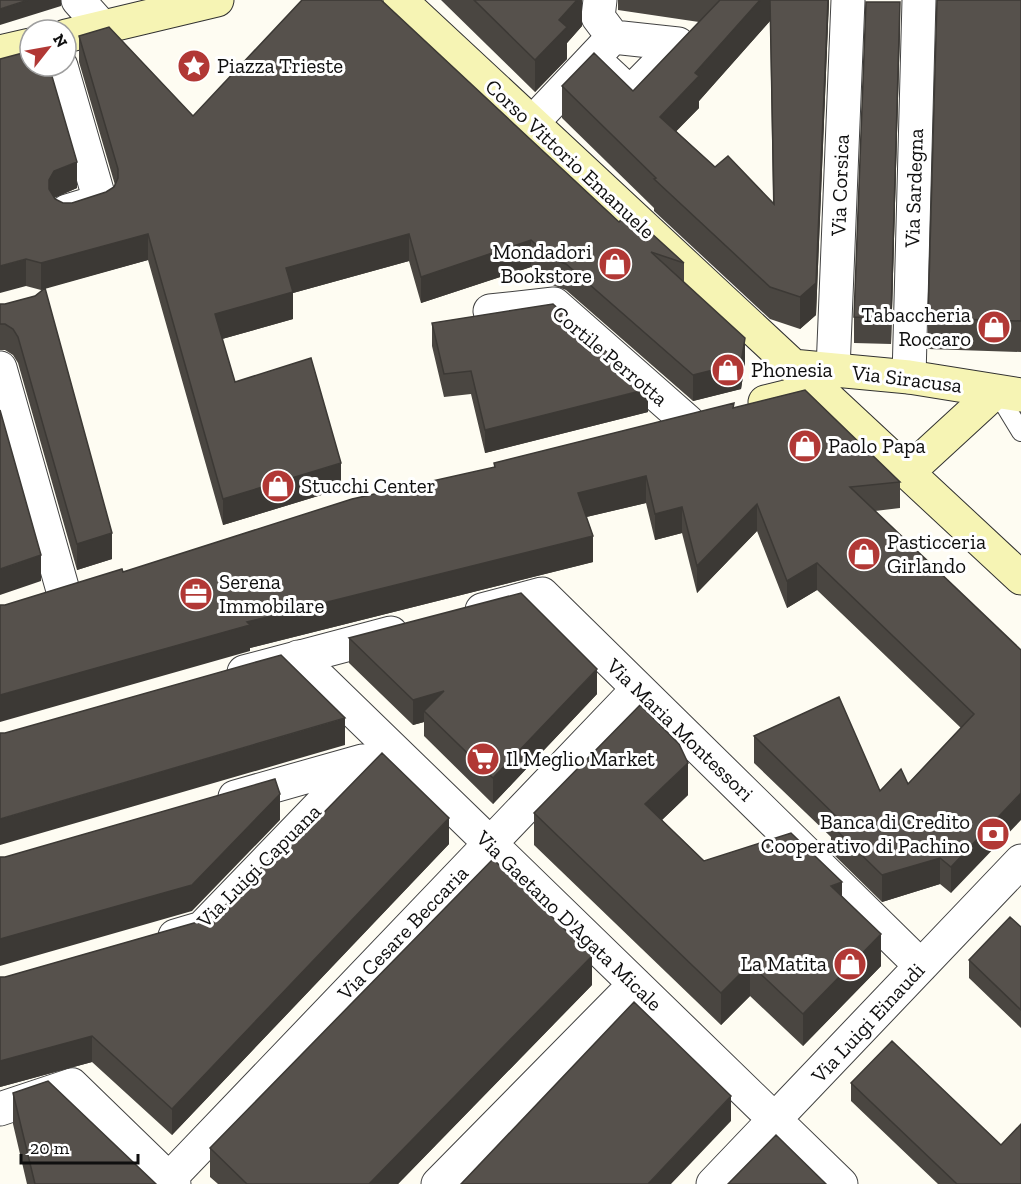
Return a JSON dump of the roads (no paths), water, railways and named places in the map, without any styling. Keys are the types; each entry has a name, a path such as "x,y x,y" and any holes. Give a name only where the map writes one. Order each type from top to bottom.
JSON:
{"main road":[{"path":"86,32 217,0"},
{"name":"Corso Vittorio Emanuele","path":"400,0 792,366 825,380 909,471 1021,578"},
{"path":"0,52 18,48"},
{"name":"Via Siracusa","path":"653,430 727,412 825,380 909,377 1008,393"},
{"path":"909,471 1008,393"},
{"path":"32,603 97,584"}],"street":[{"path":"78,0 86,32"},
{"path":"532,123 602,47 598,17 600,0"},
{"path":"848,4 919,4 953,9"},
{"name":"Via Corsica","path":"825,380 848,4"},
{"name":"Via Sardegna","path":"909,377 919,4"},
{"path":"64,78 100,201 68,211"},
{"name":"Cortile Perrotta","path":"490,311 554,304 688,422"},
{"path":"0,368 64,594"},
{"name":"Via Maria Montessori","path":"298,657 542,594 921,966"},
{"path":"218,680 298,657"},
{"name":"Via Gaetano D'Agata Micale","path":"298,657 376,752 489,843 841,1184"},
{"name":"Via Cesare Beccaria","path":"172,1181 489,843 638,689"},
{"path":"204,806 376,752"},
{"name":"Via Luigi Capuana","path":"146,944 202,928 376,752"},
{"name":"Via Luigi Einaudi","path":"713,1184 1021,861"},
{"path":"438,1184 634,984"},
{"path":"0,1109 72,1085 172,1181"}],"lane":[{"path":"1008,393 1021,432"}],"place":[{"name":"Piazza Trieste","path":"194,66"},
{"name":"Mondadori Bookstore","path":"615,264"},
{"name":"Tabaccheria Roccaro","path":"994,327"},
{"name":"Phonesia","path":"728,370"},
{"name":"Paolo Papa","path":"805,446"},
{"name":"Stucchi Center","path":"278,486"},
{"name":"Pasticceria Girlando","path":"864,554"},
{"name":"Serena Immobilare","path":"196,594"},
{"name":"Il Meglio Market","path":"483,759"},
{"name":"Banca di Credito Cooperativo di Pachino","path":"993,834"},
{"name":"La Matita","path":"850,964"}]}
